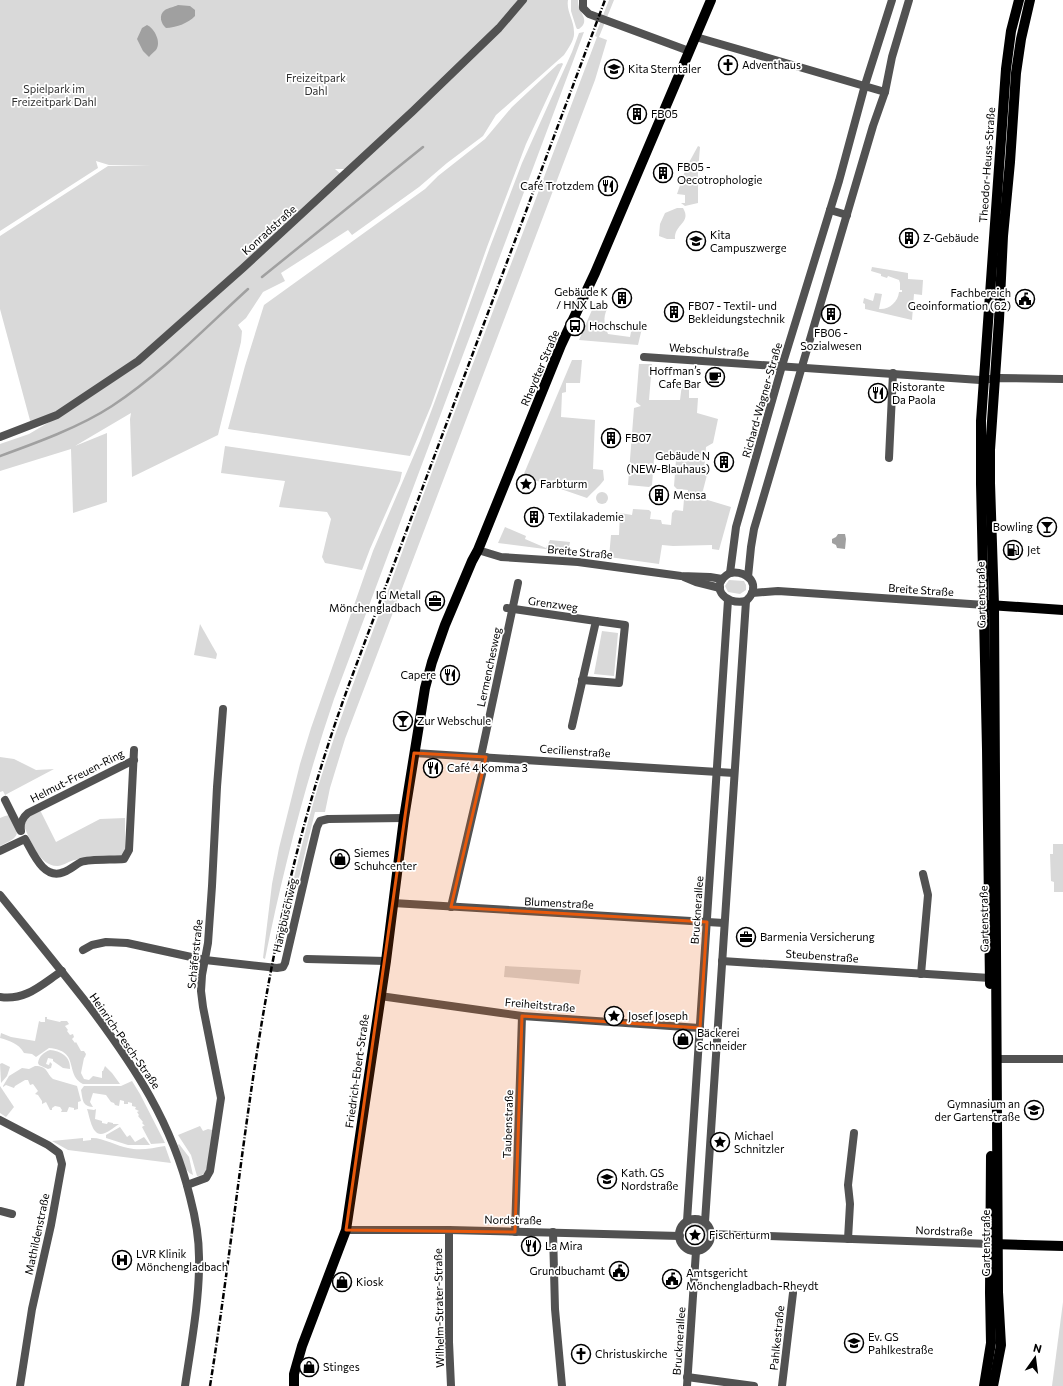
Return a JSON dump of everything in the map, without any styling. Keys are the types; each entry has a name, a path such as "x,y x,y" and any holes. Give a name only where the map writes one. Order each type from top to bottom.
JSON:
{"main road":[{"name":"Rheydter Straße","path":"414,753 425,688 445,625 478,550 561,345 595,273 711,0"},
{"name":"Theodor-Heuss-Straße","path":"986,452 986,379 1006,69 1011,31 1019,0"},
{"name":"Theodor-Heuss-Straße","path":"986,379 999,320 1003,236 1016,73 1020,38 1030,0"},
{"name":"Gartenstraße","path":"986,452 990,483 989,606 991,1066 994,1244 1001,1345 993,1386"},
{"name":"Gartenstraße","path":"984,1386 991,1343 997,1060 989,606"},
{"name":"Breite Straße","path":"989,606 1063,610"},
{"name":"Friedrich-Ebert-Straße","path":"294,1386 294,1374 302,1346 346,1230 386,961 404,818 414,753"},
{"name":"Nordstraße","path":"994,1244 1063,1246"}],"street":[{"name":"Konradstraße","path":"0,437 57,415 138,361 204,304 414,111 499,28 523,0"},
{"path":"583,0 582,8 589,14 689,51"},
{"name":"Richard-Wagner-Straße","path":"730,573 736,527 782,366 830,210 865,85 892,0"},
{"path":"705,1222 746,601 753,589 748,576 754,529 873,126 885,92 892,57 909,0"},
{"name":"Theodor-Heuss-Straße","path":"1023,0 1026,14"},
{"path":"696,37 885,92"},
{"path":"830,210 847,215"},
{"name":"Webschulstraße","path":"644,357 986,379 1063,379"},
{"path":"889,458 892,373"},
{"name":"Breite Straße","path":"478,550 501,557 578,562 681,576 722,579"},
{"path":"746,601 738,602 728,600 722,595 720,588 722,579 730,573 739,573 748,576"},
{"name":"Breite Straße","path":"681,576 696,582 720,588"},
{"name":"Lermenchesweg","path":"451,907 483,757 510,609 518,583"},
{"name":"Breite Straße","path":"753,589 770,588 778,591 989,606"},
{"name":"Brucknerallee","path":"687,1221 728,600"},
{"name":"Grenzweg","path":"510,609 625,625 619,683 582,680"},
{"path":"572,726 596,621"},
{"name":"Schäferstraße","path":"187,1185 206,1178 210,1171 221,1098 201,991 208,943 223,710"},
{"name":"Helmut-Freuen-Ring","path":"5,800 39,864 47,871 63,873 81,862 124,859 129,850 134,750"},
{"name":"Cecilienstraße","path":"414,753 734,773"},
{"name":"Helmut-Freuen-Ring","path":"21,831 20,825 23,818 28,813 134,760"},
{"name":"Hangbuschweg","path":"83,950 92,945 106,942 127,943 205,960 280,968 286,963 318,823 323,819 328,818 404,818"},
{"path":"0,851 25,839"},
{"path":"921,974 928,895 923,874"},
{"name":"Heinrich-Pesch-Straße","path":"0,896 62,971 129,1061 151,1098 172,1141 180,1162 196,1222 199,1256 199,1276 195,1314 185,1386"},
{"name":"Blumenstraße","path":"393,903 724,923"},
{"path":"307,959 386,961"},
{"name":"Steubenstraße","path":"722,961 990,978"},
{"path":"0,997 14,998 31,992 62,971"},
{"name":"Freiheitstraße","path":"380,996 522,1016 700,1028"},
{"name":"Taubenstraße","path":"515,1232 522,1016"},
{"path":"997,1060 1063,1059"},
{"name":"Mathildenstraße","path":"0,1120 48,1145 60,1153 62,1164 51,1224 32,1309 20,1386"},
{"path":"848,1239 850,1204 848,1185 854,1134"},
{"path":"0,1211 12,1214"},
{"path":"695,1219 705,1222 708,1225 711,1234 711,1239 706,1247 696,1251 683,1245 680,1236 682,1227 687,1221 695,1219"},
{"name":"Nordstraße","path":"346,1230 449,1230 680,1236"},
{"name":"Wilhelm-Strater-Straße","path":"449,1230 449,1342 451,1386"},
{"path":"553,1232 555,1309 562,1386"},
{"name":"Nordstraße","path":"711,1234 994,1244"},
{"name":"Brucknerallee","path":"687,1386 696,1251"},
{"name":"Pahlkestraße","path":"782,1386 792,1293"},
{"path":"687,1377 754,1386"}],"highlighted area":[{"path":"414,753 486,757 451,907 707,922 700,1028 522,1016 515,1232 346,1230"}],"green space":[{"path":"0,0 519,0 509,13 349,169 335,169 343,176 117,374 63,408 31,424 0,309 0,236 108,166 151,165 109,165 96,161 98,168 0,231"},
{"path":"526,0 568,0 568,8 573,23 574,35 571,44 564,55 496,115 483,136 447,163 419,187 352,235 348,230 281,273 285,281 263,292 246,318 238,325 242,331 241,342 218,435 132,477 131,413 75,446 107,433 107,502 73,513 71,449 0,471 0,444 29,434 85,401 292,226 381,145"},
{"path":"571,0 578,0 578,4 584,19 583,26 579,29 576,27 571,11"},
{"path":"609,0 614,0 599,37 607,40 595,80 345,739 330,788 325,812 315,812 289,919 285,918 313,805 345,707 412,525 597,37 595,36"},
{"path":"584,32 334,699 323,731 295,828 265,959 263,958 272,884 279,848 300,764 311,728 373,551 420,441 522,163 572,52 579,33"},
{"path":"558,64 563,64 526,144 487,247 431,406 410,456 228,429 245,366 264,305 425,189 438,176 485,139 512,107"},
{"path":"698,146 700,147 698,203 685,206 681,203 685,203 685,195 677,194 686,168"},
{"path":"677,208 683,208 685,217 675,234 675,239 667,239 659,236 660,224 665,213"},
{"path":"872,267 908,273 908,279 923,280 922,295 914,294 912,320 865,309 865,304 863,303 864,298 873,301 875,293 882,294 879,309 883,309 892,305 897,299 899,292 902,292 902,290 900,290 899,280 888,276 887,278 881,276 881,274 871,271"},
{"path":"595,303 607,309 604,321 608,334 630,337 632,327 642,328 638,345 579,340"},
{"path":"572,360 582,360 580,383 566,383 566,392 562,393 561,417 595,420 593,469 603,470 604,480 587,498 523,476"},
{"path":"639,364 652,364 649,400 680,400 682,384 689,385 689,398 698,398 697,413 718,419 713,443 706,447 704,474 707,475 701,498 731,507 719,550 712,549 712,545 662,545 659,564 609,557 611,535 619,535 620,513 632,515 633,509 649,510 651,512 650,519 661,520 662,524 671,525 672,513 675,510 683,511 684,499 687,499 688,490 677,489 674,486 676,460 654,459 652,485 649,487 628,485 634,408 641,406 636,402"},
{"path":"225,446 402,472 400,481 362,570 325,563 322,557 331,519 327,512 279,507 285,481 221,473"},
{"path":"602,492 606,494 608,498 606,502 602,504 598,502 596,498 598,494"},
{"path":"505,527 526,536 525,539 546,548 550,540 570,542 568,552 498,543"},
{"path":"729,580 744,581 746,590 740,594 728,592 725,586"},
{"path":"200,624 217,654 216,659 194,655"},
{"path":"602,631 618,633 614,676 594,674"},
{"path":"0,757 14,759 36,770 54,769 5,795 3,791 0,792"},
{"path":"40,810 56,842 100,819 125,818 125,849 122,856 93,857 58,866 46,862 36,852 24,826 26,817"},
{"path":"10,815 16,827 17,834 12,840 0,846 0,818"},
{"path":"1053,844 1063,844 1063,892 1054,892 1054,882 1051,881 1050,854 1053,854"},
{"path":"505,966 581,970 579,984 504,977"},
{"path":"45,1017 47,1017 47,1019 60,1022 67,1021 69,1024 65,1026 68,1030 67,1031 70,1035 73,1034 74,1037 72,1039 75,1043 76,1042 81,1051 84,1051 86,1054 81,1073 84,1079 89,1080 93,1076 102,1078 102,1071 105,1066 120,1084 83,1084 77,1080 74,1075 69,1058 65,1053 49,1048 36,1057 32,1054 24,1053 10,1041 0,1038 1,1033 11,1037 35,1041 39,1021 45,1022"},
{"path":"50,1050 64,1055 69,1061 70,1069 63,1068 53,1061 53,1059 48,1058 46,1064 49,1065 50,1062 52,1064 51,1068 48,1069 39,1065 38,1063 41,1056"},
{"path":"2,1063 10,1067 7,1076 1,1083 0,1064"},
{"path":"35,1066 45,1069 53,1079 77,1086 81,1101 78,1102 78,1109 74,1110 74,1108 69,1107 67,1112 61,1112 62,1110 60,1107 55,1106 52,1110 50,1110 46,1102 42,1104 42,1101 38,1095 35,1094 38,1091 33,1084 30,1085 28,1080 25,1080 14,1088 6,1085 3,1087 9,1076 22,1068 29,1069"},
{"path":"132,1081 165,1143 151,1144 142,1127 145,1125 138,1116 139,1115 137,1112 139,1111 135,1109 136,1107 132,1106 132,1103 128,1102 128,1104 124,1104 124,1101 120,1100 119,1106 115,1105 106,1095 93,1093 90,1102 93,1107 85,1104 83,1100 81,1090 84,1086 121,1086"},
{"path":"0,1086 14,1107 6,1117 0,1113"},
{"path":"87,1109 96,1109 95,1119 102,1121 102,1123 107,1124 108,1122 119,1124 105,1133 97,1133 92,1126"},
{"path":"200,1126 203,1131 208,1129 212,1130 207,1168 203,1175 197,1176 191,1155 178,1135"},
{"path":"120,1127 127,1137 130,1135 135,1142 144,1137 150,1145 128,1145 106,1138 106,1135"},
{"path":"83,1138 83,1141 95,1138 133,1149 146,1149 165,1146 171,1163 68,1150 52,1141"},
{"path":"179,1144 189,1157 193,1175 187,1170 181,1158"},
{"path":"696,1223 704,1226 707,1234 704,1242 696,1245 688,1242 685,1234 688,1226"},
{"path":"1063,1302 1063,1386 1052,1386"}],"shaded area":[{"path":"178,5 190,6 195,10 195,16 182,25 166,28 161,17 163,12"},
{"path":"147,25 155,32 158,39 158,47 149,57 143,51 137,39 142,28"},
{"path":"838,534 845,534 845,549 837,548 836,545 832,543 832,539"}],"waterway":[{"path":"262,277 423,147"},
{"path":"0,456 72,428 112,406 165,365 248,289"}],"railway":[{"path":"210,1386 255,1062 264,1008 281,920 307,815 328,746 351,679 605,0"}],"place":[{"name":"Adventhaus","path":"728,65"},
{"name":"Kita Sterntaler","path":"614,69"},
{"name":"FB05","path":"637,114"},
{"name":"FB05 - Oecotrophologie","path":"663,173"},
{"name":"Café Trotzdem","path":"608,186"},
{"name":"Z-Gebäude","path":"909,238"},
{"name":"Kita Campuszwerge","path":"696,241"},
{"name":"Gebäude K / HNX Lab","path":"622,298"},
{"name":"Fachbereich Geoinformation (62)","path":"1025,299"},
{"name":"FB07 - Textil- und Bekleidungstechnik","path":"674,312"},
{"name":"FB06 - Sozialwesen","path":"831,314"},
{"name":"Hochschule","path":"575,326"},
{"name":"Hoffman’s Cafe Bar","path":"715,377"},
{"name":"Ristorante Da Paola","path":"878,393"},
{"name":"FB07","path":"611,438"},
{"name":"Gebäude N (NEW-Blauhaus)","path":"724,462"},
{"name":"Farbturm","path":"526,484"},
{"name":"Mensa","path":"659,495"},
{"name":"Textilakademie","path":"534,517"},
{"name":"Bowling","path":"1047,527"},
{"name":"Jet","path":"1013,550"},
{"name":"IG Metall Mönchengladbach","path":"435,601"},
{"name":"Capere","path":"450,675"},
{"name":"Zur Webschule","path":"403,721"},
{"name":"Café 4 Komma 3","path":"433,768"},
{"name":"Siemes Schuhcenter","path":"340,859"},
{"name":"Barmenia Versicherung","path":"746,937"},
{"name":"Josef Joseph","path":"614,1016"},
{"name":"Bäckerei Schneider","path":"683,1039"},
{"name":"Gymnasium an der Gartenstraße","path":"1034,1110"},
{"name":"Michael Schnitzler","path":"720,1142"},
{"name":"Kath. GS Nordstraße","path":"607,1179"},
{"name":"Fischerturm","path":"695,1235"},
{"name":"La Mira","path":"531,1246"},
{"name":"LVR Klinik Mönchengladbach","path":"122,1260"},
{"name":"Grundbuchamt","path":"619,1271"},
{"name":"Amtsgericht Mönchengladbach-Rheydt","path":"672,1279"},
{"name":"Kiosk","path":"342,1282"},
{"name":"Ev. GS Pahlkestraße","path":"854,1343"},
{"name":"Christuskirche","path":"581,1354"},
{"name":"Stinges","path":"309,1367"}],"park label":[{"name":"Freizeitpark Dahl","path":"316,84"},
{"name":"Spielpark im Freizeitpark Dahl","path":"54,95"}]}
